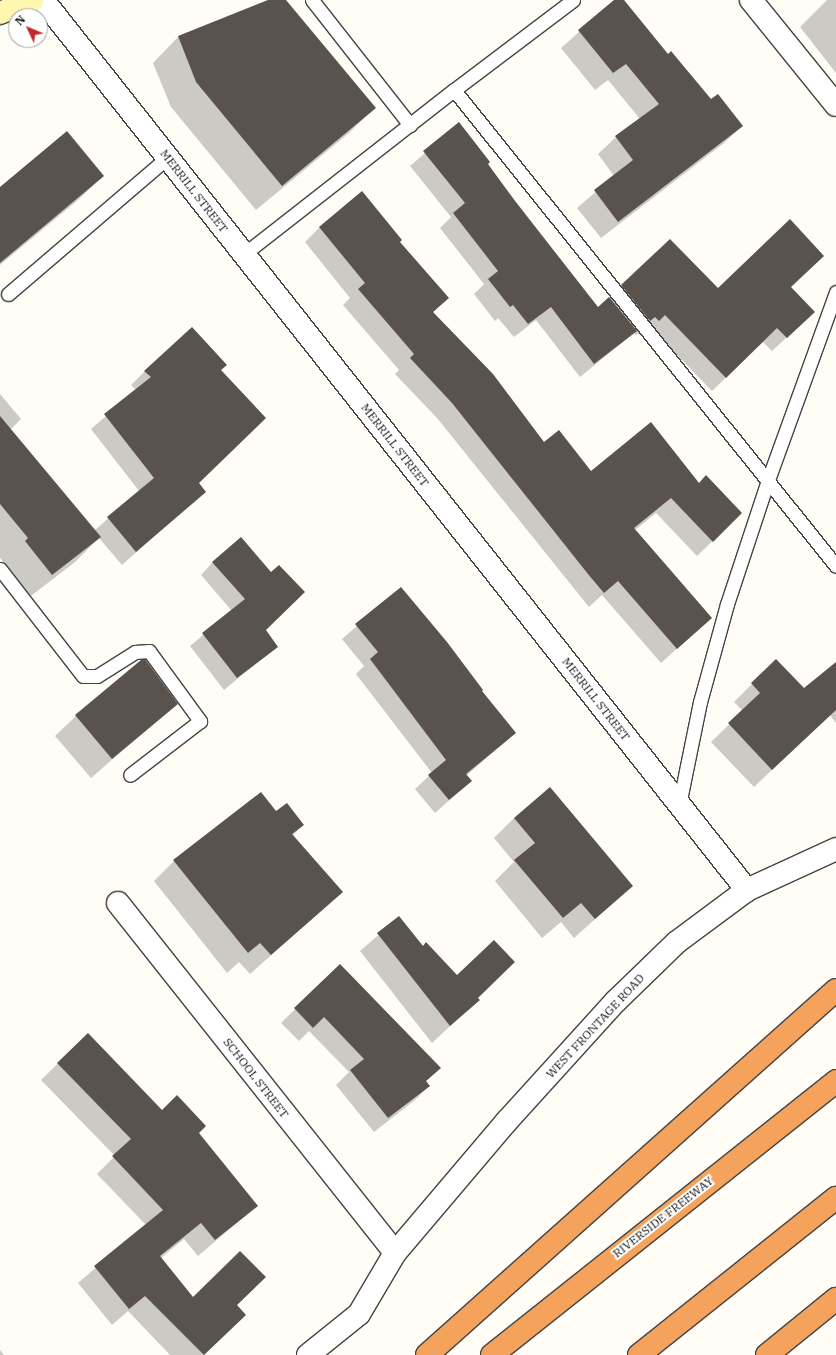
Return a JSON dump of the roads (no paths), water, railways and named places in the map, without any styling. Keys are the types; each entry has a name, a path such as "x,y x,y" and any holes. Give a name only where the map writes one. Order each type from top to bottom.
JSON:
{"highway":[{"path":"427,1355 607,1196 836,990"},
{"name":"RIVERSIDE FREEWAY","path":"492,1355 596,1270 836,1081"},
{"path":"639,1355 836,1198"},
{"path":"767,1355 836,1299"}],"main road":[{"path":"0,14 32,0"}],"street":[{"name":"MERRILL STREET","path":"43,0 747,890"},
{"path":"751,0 836,105"},
{"name":"WEST FRONTAGE ROAD","path":"308,1355 359,1314 395,1253 507,1121 615,1002 677,942 747,890 836,849"},
{"name":"SCHOOL STREET","path":"118,903 395,1253"}],"lane":[{"path":"312,0 410,125"},
{"path":"244,254 454,90 573,0"},
{"path":"454,90 675,369 768,480 836,566"},
{"path":"8,294 168,157"},
{"path":"679,805 702,694 727,604 768,480 836,292"},
{"path":"0,569 83,676 98,676 135,652 149,651 200,721 130,775"}]}
